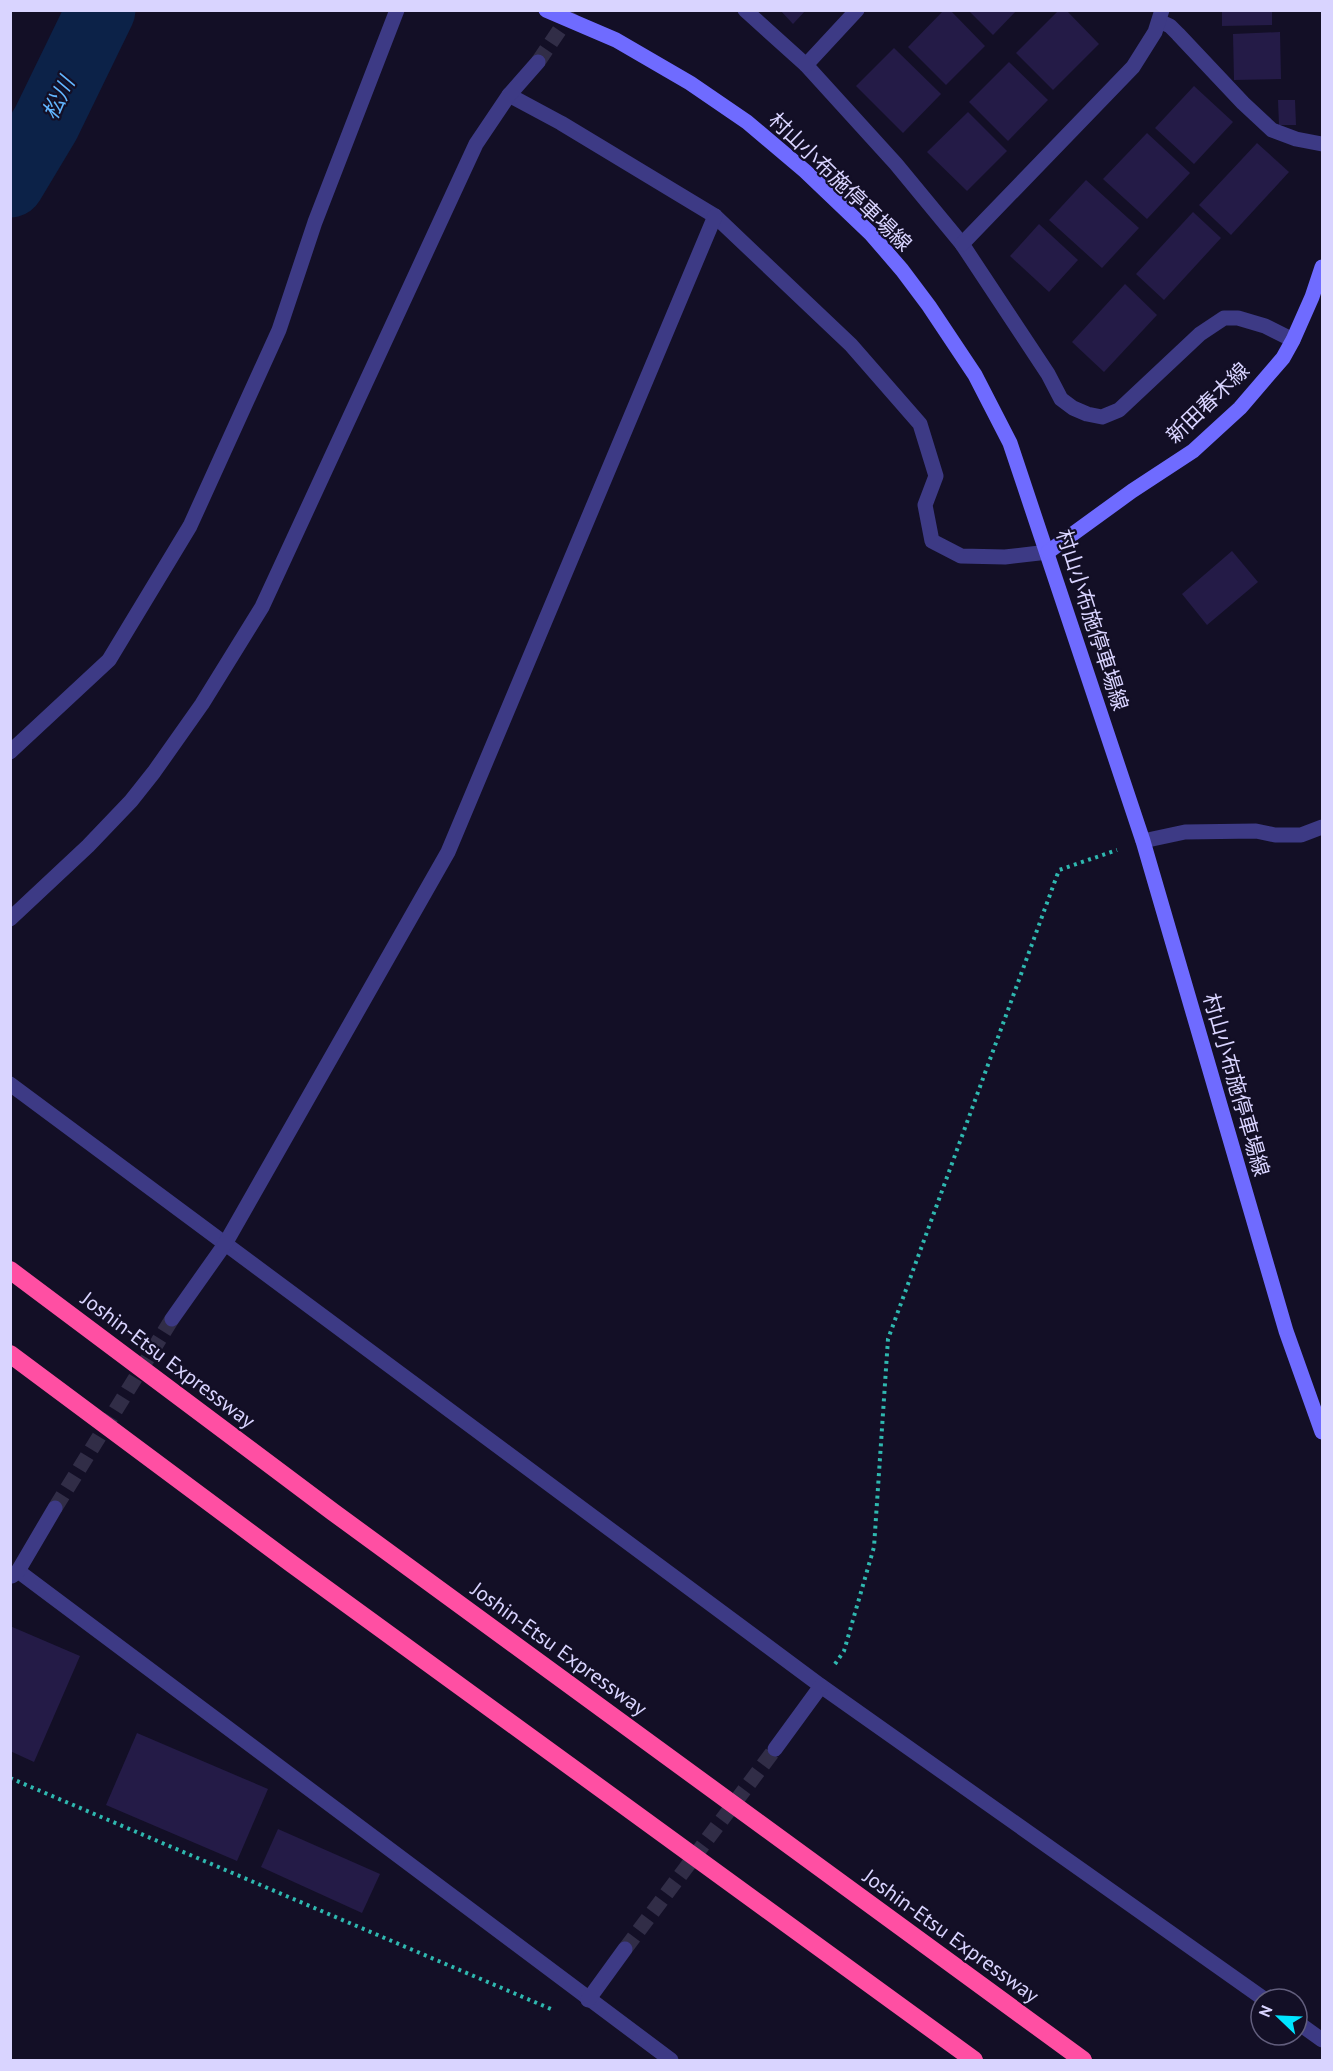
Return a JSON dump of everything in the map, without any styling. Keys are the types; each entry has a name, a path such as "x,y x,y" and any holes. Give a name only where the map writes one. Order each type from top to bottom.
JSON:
{"highway":[{"name":"Joshin-Etsu Expressway","path":"10,1270 333,1512 1083,2061"},
{"path":"10,1354 292,1564 974,2061"}],"main road":[{"name":"村山小布施停車場線","path":"546,10 616,40 690,83 747,122 805,171 871,234 902,270 975,375 1010,443 1048,552 1143,841 1286,1331 1323,1432"},
{"name":"新田春木線","path":"1048,552 1132,491 1193,451 1240,408 1283,358 1312,297 1323,267"}],"street":[{"path":"10,752 109,660 190,526 279,330 315,222 397,10"},
{"path":"745,10 806,65 896,164 962,244 1048,374 1061,399 1073,408 1102,417 1119,410 1200,334 1224,318 1238,318 1265,326 1293,340"},
{"path":"806,65 857,10"},
{"path":"962,244 1133,67 1155,32 1161,16 1243,103 1272,130 1296,139 1323,144"},
{"path":"10,920 131,801 154,772 230,661 267,596 476,144 509,95 538,62"},
{"path":"509,95 561,123 715,216 851,345 920,424 936,476 925,505 932,541 961,556 1005,557 1048,552"},
{"path":"172,1319 225,1244 448,852 715,216"},
{"path":"1143,841 1185,832 1256,831 1275,835 1301,835 1323,827"},
{"path":"10,1084 821,1686 1249,1988"},
{"path":"55,1508 14,1575 671,2061"},
{"path":"775,1749 821,1686"},
{"path":"588,2000 626,1949"},
{"path":"1309,2030 1323,2040"}],"path":[{"path":"821,1686 844,1651 874,1547 888,1340 1059,870 1143,841"},
{"path":"10,1778 551,2009 588,2000"}],"building":[{"path":"780,10 806,10 793,24"},
{"path":"944,10 950,10 985,46 946,85 908,47"},
{"path":"968,10 1017,10 993,35"},
{"path":"1059,10 1066,10 1099,44 1053,90 1016,53"},
{"path":"1222,10 1272,10 1272,25 1222,26"},
{"path":"1280,32 1281,79 1234,80 1233,34"},
{"path":"894,48 941,94 903,133 856,86"},
{"path":"1009,62 1048,100 1008,141 969,102"},
{"path":"1194,86 1233,122 1194,164 1155,128"},
{"path":"1278,100 1295,100 1296,125 1279,125"},
{"path":"968,112 1007,151 967,191 927,152"},
{"path":"1147,133 1190,173 1147,219 1103,179"},
{"path":"1257,143 1289,172 1231,235 1199,205"},
{"path":"1086,180 1139,228 1102,268 1049,220"},
{"path":"1193,212 1221,238 1164,300 1136,274"},
{"path":"1039,224 1078,260 1049,292 1010,256"},
{"path":"1125,284 1157,315 1104,372 1072,342"},
{"path":"1232,551 1258,582 1207,625 1182,594"},
{"path":"10,1626 80,1656 34,1762 10,1751"},
{"path":"137,1733 268,1789 237,1861 106,1805"},
{"path":"278,1829 380,1874 362,1913 261,1867"}],"waterway":[{"name":"松川","path":"10,183 46,123 101,10"}],"tunnel":[{"path":"538,62 573,10"},
{"path":"55,1508 172,1319"},
{"path":"625,1949 775,1749"}]}
